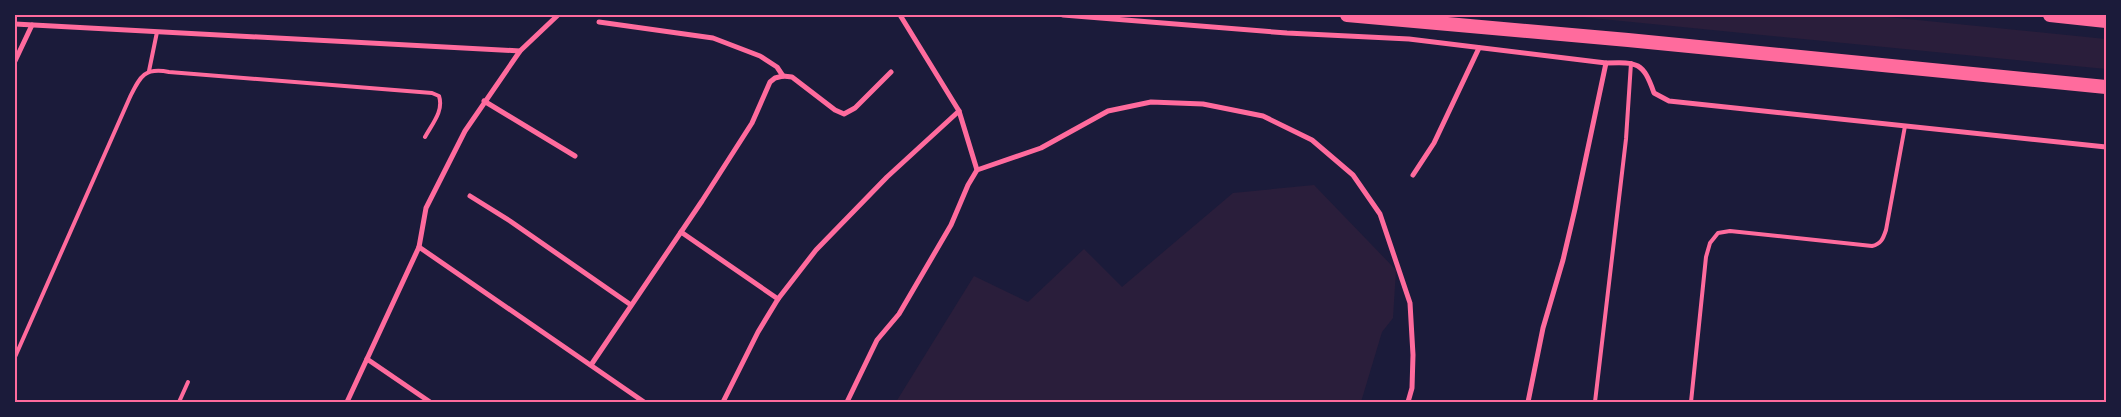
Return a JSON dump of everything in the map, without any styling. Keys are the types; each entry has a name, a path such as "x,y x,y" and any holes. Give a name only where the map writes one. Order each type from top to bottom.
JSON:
{"highway":[{"path":"1347,15 1628,40 2106,87"},
{"path":"2050,15 2106,20"}],"street":[{"path":"347,402 419,247 426,208 465,131 520,51 558,15"},
{"path":"900,15 960,111 977,170"},
{"path":"1063,15 1287,33 1409,39 1606,63 1631,63 1646,73 1654,93 1663,100 2106,147"},
{"path":"600,22 713,38 760,56 777,67 783,76"},
{"path":"15,24 520,51"},
{"path":"15,61 32,25"},
{"path":"1413,175 1434,143 1479,48"},
{"path":"1528,402 1543,328 1563,260 1577,200 1606,63"},
{"path":"591,365 752,123 770,82 783,76 792,77 835,110 844,114 856,108 891,72"},
{"path":"484,101 575,156"},
{"path":"847,402 877,340 899,314 951,225 968,185 977,170 1041,148 1108,111 1151,102 1204,104 1263,116 1312,140 1353,175 1380,214 1410,303 1414,354 1412,388 1408,402"},
{"path":"723,402 758,332 778,299 816,250 887,177 960,111"},
{"path":"470,196 510,221 631,305"},
{"path":"681,232 778,299"},
{"path":"419,247 644,402"},
{"path":"367,359 430,402"}],"lane":[{"path":"149,71 157,32"},
{"path":"1595,402 1626,139 1631,63"},
{"path":"15,357 130,97 140,78 149,71 158,70 432,93 440,96 442,103 440,112 426,137"},
{"path":"1691,402 1706,256 1710,243 1718,233 1730,231 1872,246 1878,245 1882,241 1886,230 1905,126"},
{"path":"179,402 188,382"}],"shaded area":[{"path":"1562,15 1868,15 2106,39 2106,69"},
{"path":"1314,185 1396,270 1393,318 1382,332 1361,402 896,402 974,276 1028,302 1084,249 1122,287 1233,193"}]}
